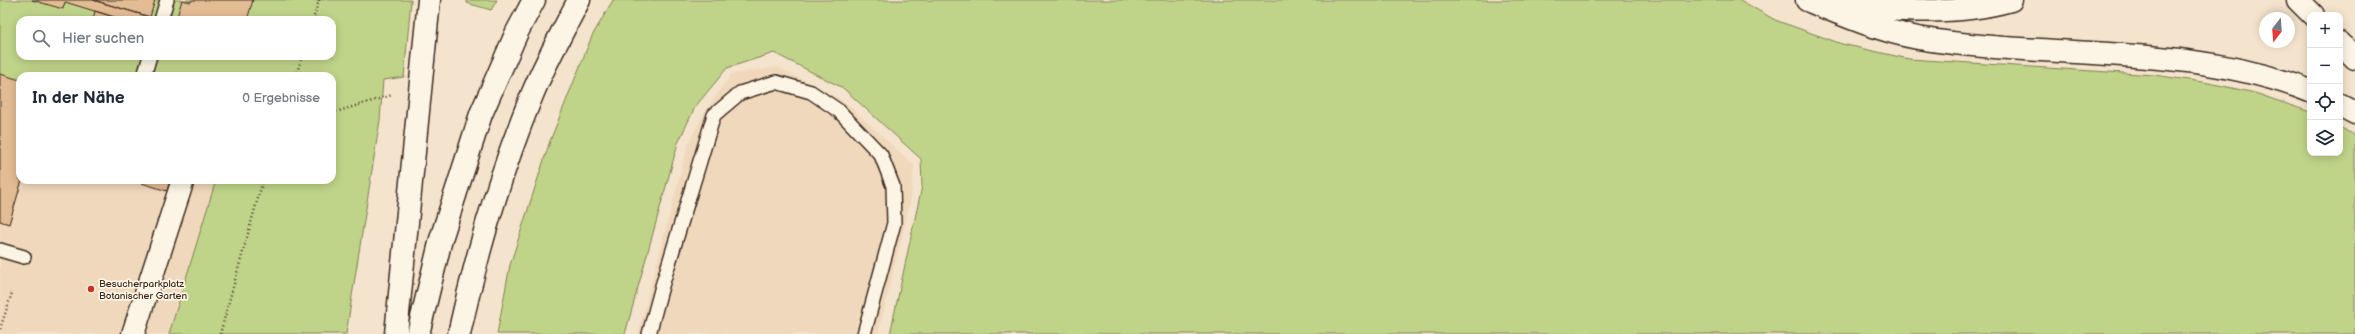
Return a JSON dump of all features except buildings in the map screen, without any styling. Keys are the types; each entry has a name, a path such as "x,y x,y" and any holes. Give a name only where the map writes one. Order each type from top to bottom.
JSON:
{"main road":[{"path":"396,334 429,0"},
{"path":"418,334 441,239 481,114 517,32 534,0"},
{"path":"459,334 475,262 513,144 532,94 580,0"},
{"path":"1807,0 1853,20 1917,38 1992,47 2193,62 2245,70 2281,80 2307,90"},
{"path":"1818,0 1860,6 1957,10 1988,7 2010,0"},
{"path":"2298,0 2310,12"},
{"path":"2343,46 2355,58"},
{"path":"2343,107 2355,113"},
{"path":"133,334 182,184"}],"lane":[{"path":"162,16 167,0"},
{"path":"145,72 149,60"},
{"path":"649,334 714,115 740,93 776,82 811,92 839,110 881,155 893,186 894,223 864,334"},
{"path":"0,250 24,257"}],"path":[{"path":"314,16 319,0"},
{"path":"297,72 301,60"},
{"path":"336,112 398,93"},
{"path":"220,334 262,184"},
{"path":"0,329 12,292"}],"shaded area":[{"path":"0,0 266,16 16,16 16,60 20,60 20,72 16,72 16,184 299,184 266,334 0,334"},
{"path":"778,67 845,102 914,165 911,200 878,334 638,334 688,144 704,113 731,74"}],"green space":[{"path":"0,0 411,0 404,77 383,80 380,120 346,334 169,334 215,184 336,184 336,72 16,72 16,184 21,184 9,224 0,221"},
{"path":"467,0 497,0 491,10 467,3"},
{"path":"613,0 1740,0 1775,20 1842,44 1909,59 2154,75 2209,83 2255,93 2307,111 2307,156 2343,156 2343,129 2355,136 2355,334 890,334 922,186 921,159 843,88 774,53 727,68 695,107 678,143 625,334 497,334 510,265 550,141 592,36"}],"place":[{"name":"Besucherparkplatz Botanischer Garten","path":"91,289"}]}
